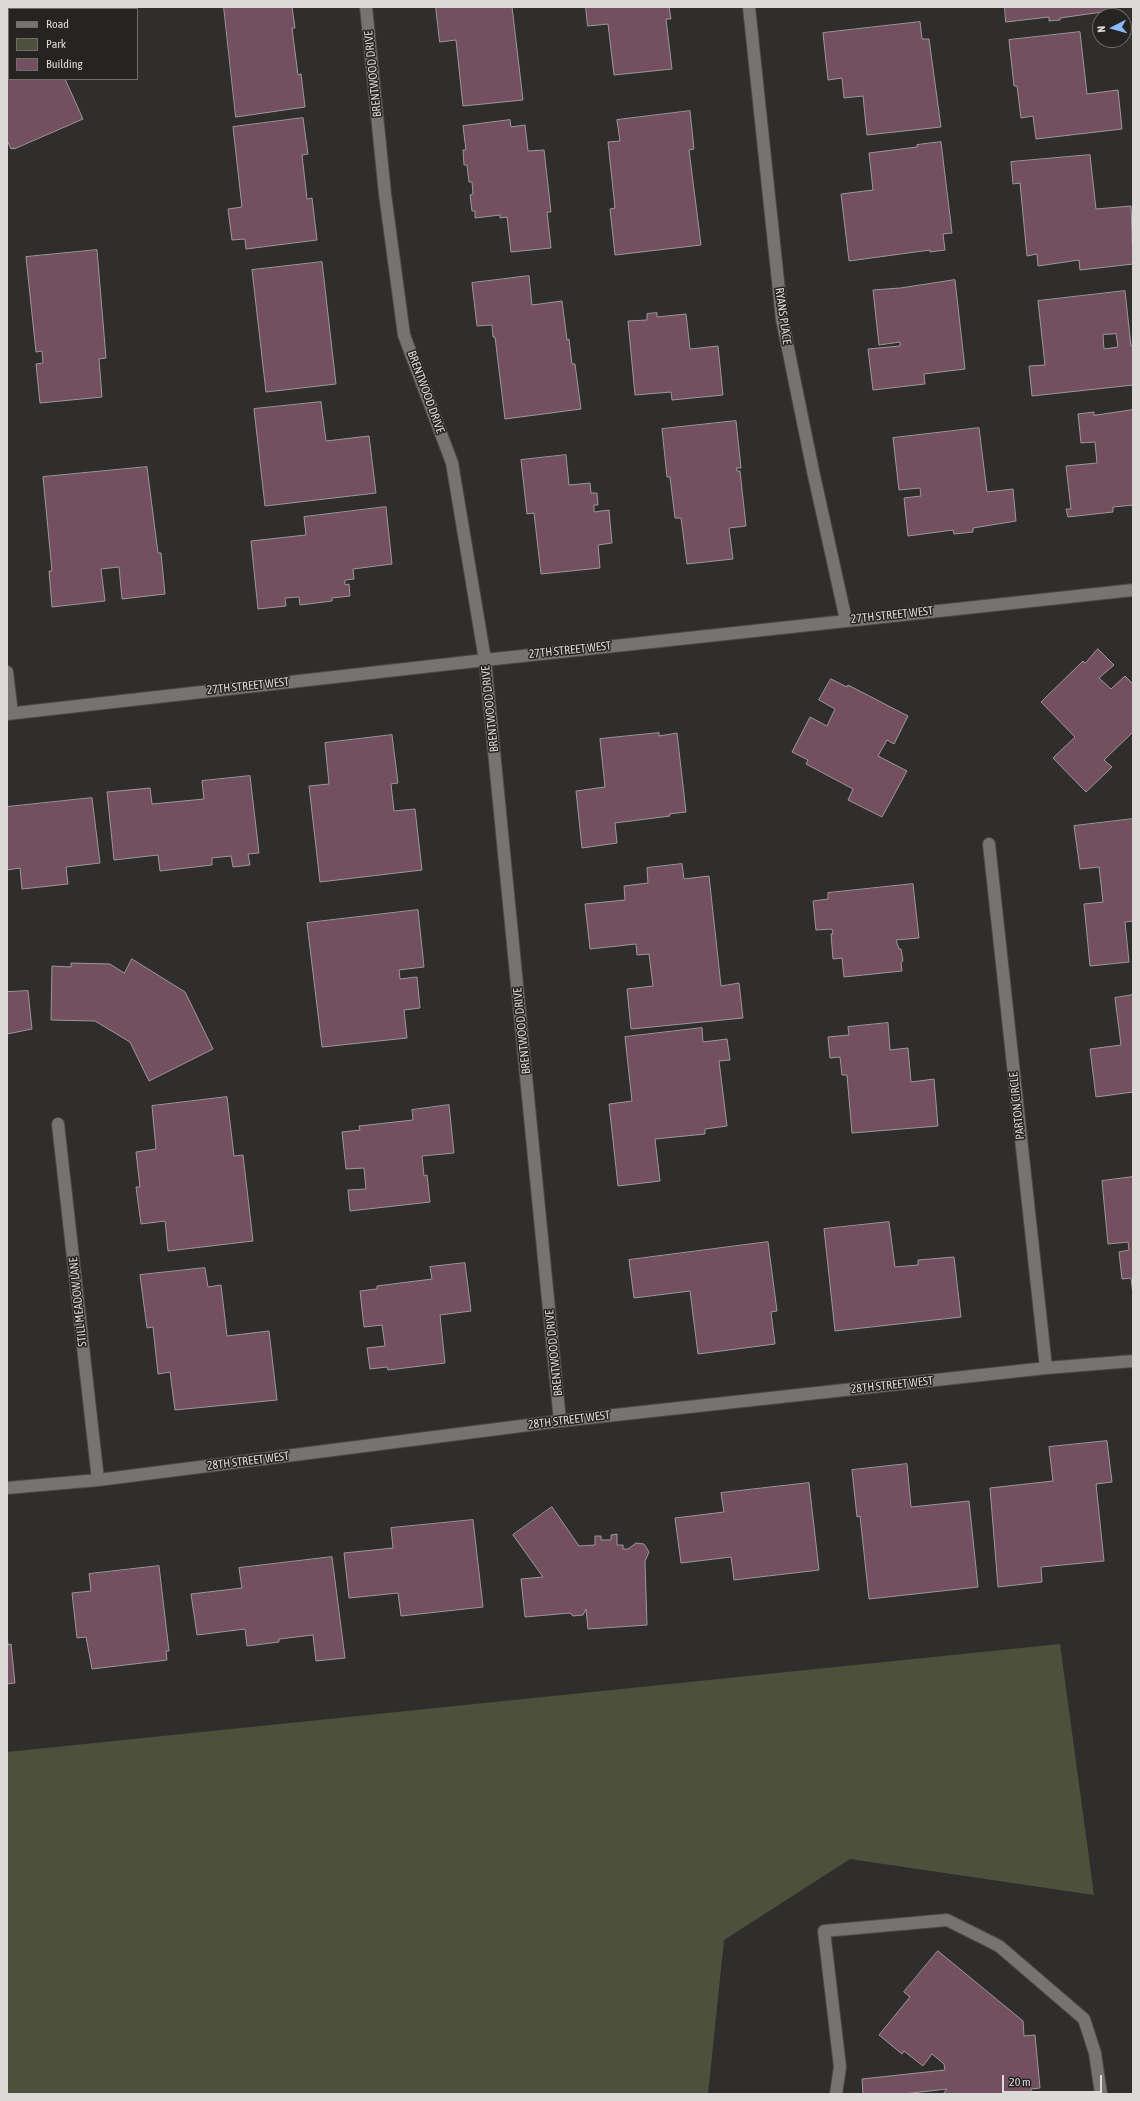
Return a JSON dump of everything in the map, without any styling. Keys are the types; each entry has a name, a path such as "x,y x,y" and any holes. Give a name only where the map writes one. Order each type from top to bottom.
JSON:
{"street":[{"name":"BRENTWOOD DRIVE","path":"366,7 385,194 404,335 452,463 485,660 560,1420"},
{"name":"RYANS PLACE","path":"750,7 782,319 813,471 846,620"},
{"name":"27TH STREET WEST","path":"9,713 846,620 1133,590"},
{"path":"7,672 9,713"},
{"name":"PARTON CIRCLE","path":"988,844 1046,1368"},
{"name":"STILL MEADOW LANE","path":"58,1124 98,1480"},
{"name":"28TH STREET WEST","path":"7,1488 98,1480 560,1420 1046,1368 1133,1361"},
{"path":"836,2094 840,2067 824,1931 947,1920 999,1946 1084,2019 1095,2053 1101,2094"}],"green space":[{"path":"1060,1644 1094,1895 850,1859 724,1940 708,2094 7,2094 7,1752"}],"building":[{"path":"224,7 292,7 295,28 292,28 298,75 301,74 305,107 236,117"},
{"path":"436,7 512,7 523,100 463,106 456,40 440,42"},
{"path":"586,7 669,7 671,19 666,19 672,69 614,75 608,24 588,26"},
{"path":"1005,7 1109,7 1092,8 1092,13 1060,18 1060,20 1049,21 1049,17 1006,22"},
{"path":"920,22 922,39 929,39 941,127 867,135 863,96 844,98 842,78 828,80 823,33"},
{"path":"1080,32 1087,94 1118,90 1122,129 1036,139 1033,116 1021,118 1017,86 1014,86 1009,40"},
{"path":"7,54 8,80 65,80 83,119 11,149 7,140"},
{"path":"690,111 694,149 689,150 701,245 615,255 610,209 615,208 608,142 620,141 617,120"},
{"path":"303,118 308,154 302,155 307,199 312,198 317,240 246,249 245,239 232,240 228,209 242,207 233,127"},
{"path":"510,120 511,127 525,125 528,151 544,150 551,212 547,212 551,248 511,252 507,217 500,218 500,215 475,218 475,211 472,211 470,195 473,194 472,182 469,182 467,165 464,165 463,150 466,150 463,126"},
{"path":"941,142 952,233 943,234 945,250 930,252 930,250 849,261 841,194 873,190 869,153 917,147 917,145"},
{"path":"1090,155 1096,209 1131,206 1133,264 1080,270 1079,260 1038,266 1037,254 1027,256 1020,183 1013,184 1011,162"},
{"path":"97,250 106,358 99,359 102,397 40,403 36,364 43,363 42,351 36,352 26,257"},
{"path":"322,262 336,384 266,392 252,270"},
{"path":"529,276 532,305 562,301 567,340 569,339 572,364 575,364 581,409 505,419 495,337 493,337 492,325 477,326 472,283"},
{"path":"955,280 965,369 924,374 925,384 873,390 868,349 900,346 900,342 879,345 873,290 900,288"},
{"path":"1125,291 1131,346 1133,346 1133,385 1032,396 1029,366 1045,365 1038,301","holes":["1116,334 1118,347 1104,349 1103,335"]},
{"path":"657,313 657,317 686,314 690,349 718,346 723,395 672,400 671,392 635,395 628,321 647,320 647,314"},
{"path":"321,402 326,441 369,436 376,493 265,506 254,409"},
{"path":"1133,410 1133,505 1113,507 1113,512 1068,517 1066,509 1071,509 1066,466 1097,463 1095,442 1081,443 1078,414 1094,412 1094,415"},
{"path":"736,421 741,468 736,468 737,471 740,471 746,526 729,528 733,559 687,564 681,518 675,518 670,477 667,477 662,429"},
{"path":"979,428 987,492 1013,489 1016,521 973,528 973,532 954,534 953,530 908,536 904,498 921,496 920,488 899,490 893,438"},
{"path":"566,455 569,485 590,483 591,493 597,493 598,505 594,505 594,512 609,510 612,543 598,545 600,568 541,574 534,513 527,514 521,460"},
{"path":"147,467 158,553 161,553 165,594 122,599 119,567 101,569 105,601 52,607 49,571 52,571 43,477"},
{"path":"386,507 392,564 353,569 354,579 345,580 345,585 349,584 350,596 332,598 332,601 300,605 299,597 285,598 286,606 258,609 251,541 306,535 304,517"},
{"path":"1098,649 1114,665 1099,678 1111,689 1125,676 1133,684 1133,732 1104,760 1112,767 1086,792 1053,758 1075,737 1041,702 1083,661 1085,663"},
{"path":"831,679 847,687 848,685 908,716 894,744 887,740 878,756 907,771 882,817 848,800 853,789 806,764 808,760 792,752 810,717 827,726 835,709 819,700"},
{"path":"659,733 659,736 677,733 686,812 669,814 670,816 615,823 617,843 582,848 576,791 605,787 600,739"},
{"path":"392,735 398,783 391,784 394,811 415,809 422,870 320,882 309,786 329,784 325,743"},
{"path":"250,776 259,853 248,854 250,865 233,867 231,856 212,858 212,865 160,871 158,855 114,860 107,792 150,788 152,804 204,799 202,781"},
{"path":"92,798 100,863 66,867 68,884 22,889 20,868 7,870 7,807"},
{"path":"1133,819 1133,921 1125,922 1129,962 1090,966 1084,904 1103,902 1099,867 1080,869 1074,826"},
{"path":"682,864 684,879 709,876 721,986 739,983 743,1018 631,1029 627,989 653,986 649,954 637,955 636,944 590,949 585,904 625,900 624,886 648,883 647,868"},
{"path":"913,884 919,938 896,940 899,949 901,949 903,961 901,962 902,971 844,977 842,958 833,959 832,929 816,930 813,901 828,899 828,893"},
{"path":"418,910 424,967 399,970 400,979 417,977 420,1008 404,1010 407,1038 322,1047 307,923"},
{"path":"132,959 185,992 213,1049 149,1081 130,1042 95,1021 51,1020 52,966 71,967 71,963 110,964 124,973"},
{"path":"28,991 32,1029 7,1034 7,992"},
{"path":"1133,995 1133,1092 1096,1097 1090,1049 1121,1045 1115,998"},
{"path":"888,1023 890,1050 908,1048 911,1082 934,1079 938,1126 852,1133 847,1075 842,1075 840,1057 830,1058 828,1037 849,1035 848,1027"},
{"path":"702,1028 703,1042 727,1039 730,1060 719,1061 727,1126 705,1129 705,1134 655,1139 660,1181 618,1186 609,1104 632,1101 625,1037"},
{"path":"227,1097 234,1156 243,1155 253,1241 168,1251 165,1221 141,1224 136,1187 140,1187 136,1152 156,1149 152,1106"},
{"path":"449,1105 454,1153 422,1156 424,1176 427,1175 430,1202 350,1211 348,1190 366,1189 364,1168 346,1169 342,1132 360,1130 359,1126 413,1120 412,1110"},
{"path":"1133,1177 1133,1295 1131,1278 1122,1279 1119,1252 1129,1250 1128,1242 1108,1244 1102,1181"},
{"path":"889,1222 895,1267 918,1265 918,1260 954,1257 961,1317 835,1331 824,1229"},
{"path":"768,1242 777,1311 771,1312 775,1344 698,1354 690,1291 634,1298 629,1260"},
{"path":"465,1263 471,1311 440,1315 445,1363 388,1370 387,1367 370,1369 367,1348 385,1346 382,1325 364,1327 360,1291 377,1289 377,1286 432,1279 430,1267"},
{"path":"205,1268 208,1287 221,1285 227,1336 269,1331 277,1400 175,1410 170,1372 158,1374 153,1327 147,1328 140,1275"},
{"path":"1107,1441 1112,1482 1096,1484 1104,1561 1041,1567 1042,1582 998,1587 990,1488 1053,1481 1049,1447"},
{"path":"907,1464 911,1507 969,1501 978,1587 869,1599 860,1516 857,1517 852,1470"},
{"path":"809,1483 819,1570 734,1580 731,1557 681,1563 675,1518 724,1512 721,1493"},
{"path":"552,1507 579,1546 595,1545 595,1536 601,1536 601,1540 611,1540 611,1535 617,1534 617,1545 623,1545 623,1549 628,1549 636,1543 644,1544 649,1552 645,1561 647,1625 588,1629 586,1609 583,1615 573,1616 570,1613 525,1617 521,1579 543,1577 513,1535"},
{"path":"473,1520 483,1607 401,1616 398,1593 349,1598 344,1553 393,1548 391,1528"},
{"path":"332,1557 345,1658 316,1661 313,1635 279,1639 279,1642 247,1646 245,1629 197,1635 191,1594 242,1588 239,1568"},
{"path":"159,1566 169,1651 166,1651 167,1660 92,1669 86,1637 77,1638 72,1593 91,1591 89,1574"},
{"path":"7,1634 8,1645 11,1644 15,1683 7,1684"},
{"path":"938,1951 1023,2021 1024,2036 1035,2035 1040,2088 1031,2089 1031,2094 943,2094 947,2089 903,2094 863,2094 862,2079 945,2070 944,2064 932,2054 923,2066 904,2051 902,2054 879,2035 910,1997 904,1992"}]}
